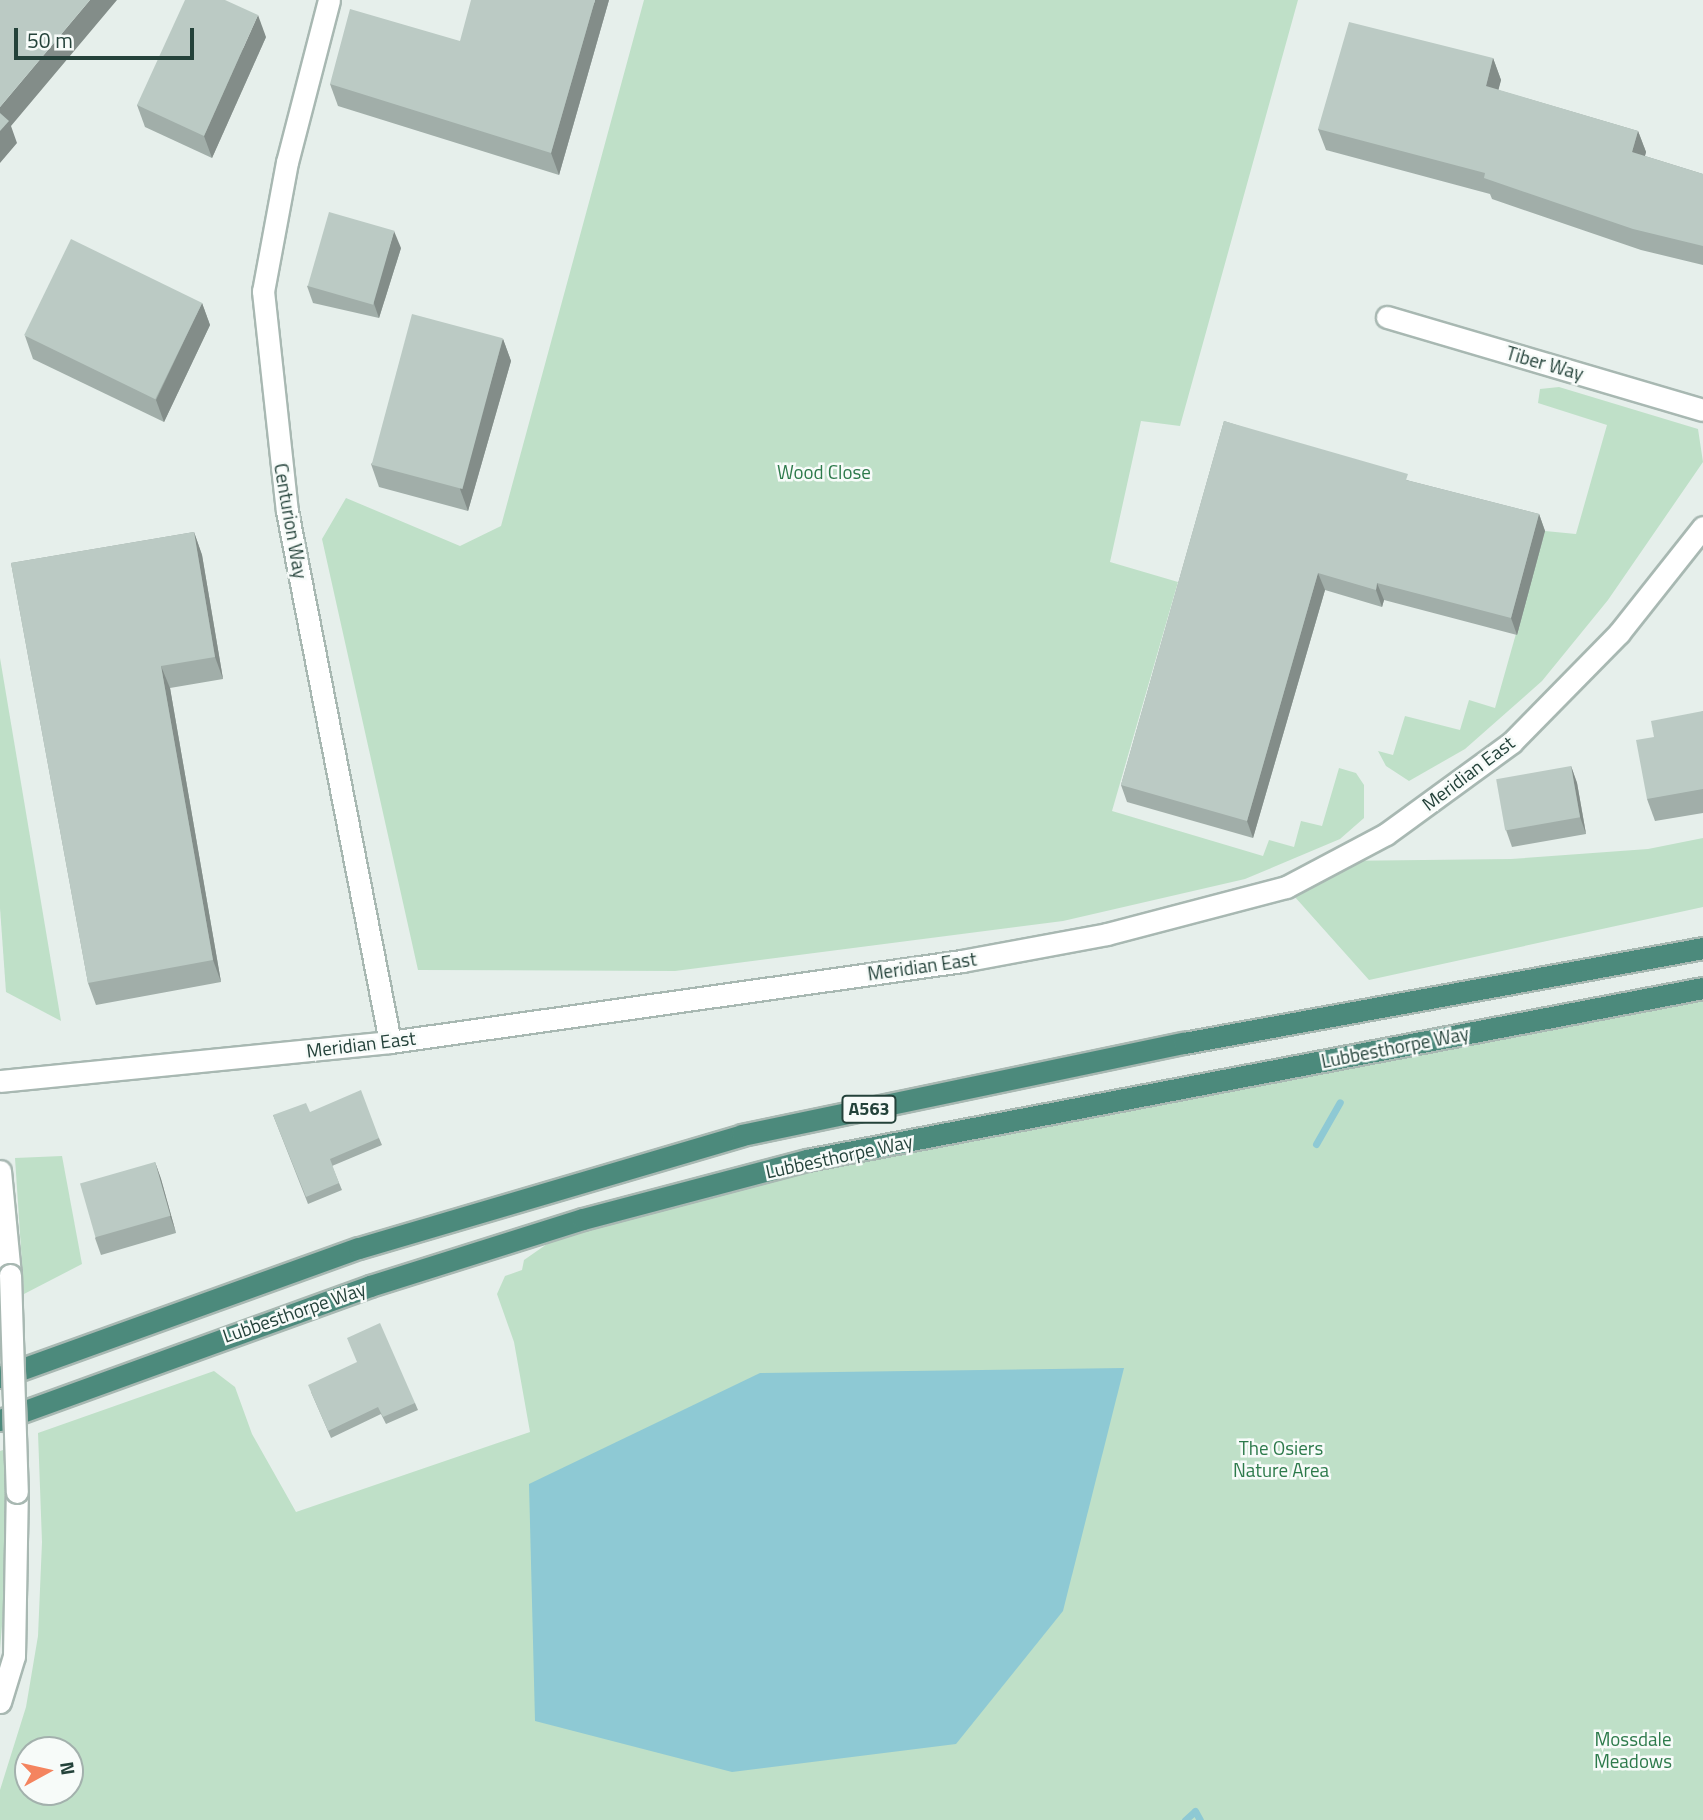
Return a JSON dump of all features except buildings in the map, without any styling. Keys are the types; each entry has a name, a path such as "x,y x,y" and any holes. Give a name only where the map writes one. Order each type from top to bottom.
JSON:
{"highway":[{"path":"1583,971 1703,939"},
{"name":"Lubbesthorpe Way","path":"0,1377 359,1248 742,1135 1184,1043 1703,948"},
{"name":"Lubbesthorpe Way","path":"0,1420 370,1286 583,1219 807,1160 1703,988"},
{"path":"1601,1009 1703,996"}],"street":[{"name":"Centurion Way","path":"329,0 287,162 263,291 287,511 390,1042"},
{"name":"Tiber Way","path":"1387,317 1703,410"},
{"name":"Meridian East","path":"0,1081 390,1042 962,961 1107,934 1286,887 1386,834 1512,742 1619,633 1703,527"},
{"path":"0,1171 10,1275 17,1492 14,1656 0,1702"}],"green space":[{"name":"Wood Close","path":"644,0 1298,0 1180,426 1141,421 1110,562 1178,582 1112,811 1263,856 1269,840 1294,847 1301,821 1322,826 1339,768 1356,773 1364,785 1364,818 1340,839 1245,879 1063,921 675,971 418,970 322,539 346,498 460,546 501,526"},
{"path":"1559,387 1698,429 1703,462 1608,600 1542,681 1465,749 1409,781 1386,766 1378,751 1393,755 1405,716 1460,730 1469,700 1495,708 1545,531 1576,534 1607,425 1538,403 1540,389"},
{"path":"0,658 61,1021 6,992 0,908"},
{"path":"1703,838 1703,907 1369,980 1286,887 1335,861 1511,859 1648,849"},
{"name":"The Osiers Nature Area","path":"1703,996 1703,1820 0,1820 0,1790 14,1745 14,1806 84,1806 84,1736 17,1736 26,1707 38,1636 42,1542 38,1433 214,1371 235,1387 252,1434 296,1512 530,1432 514,1342 497,1294 505,1276 522,1270 524,1260 583,1219 807,1160"},
{"path":"62,1156 82,1264 24,1294 15,1158"},
{"path":"6,1449 11,1519 0,1649 0,1451"}],"water":[{"path":"1124,1368 1063,1611 956,1744 732,1772 535,1721 529,1484 760,1373"}],"waterway":[{"path":"1316,1144 1340,1102"},
{"path":"1185,1820 1195,1811 1200,1820"}],"park label":[{"name":"Mossdale Meadows","path":"1633,1750"}]}
